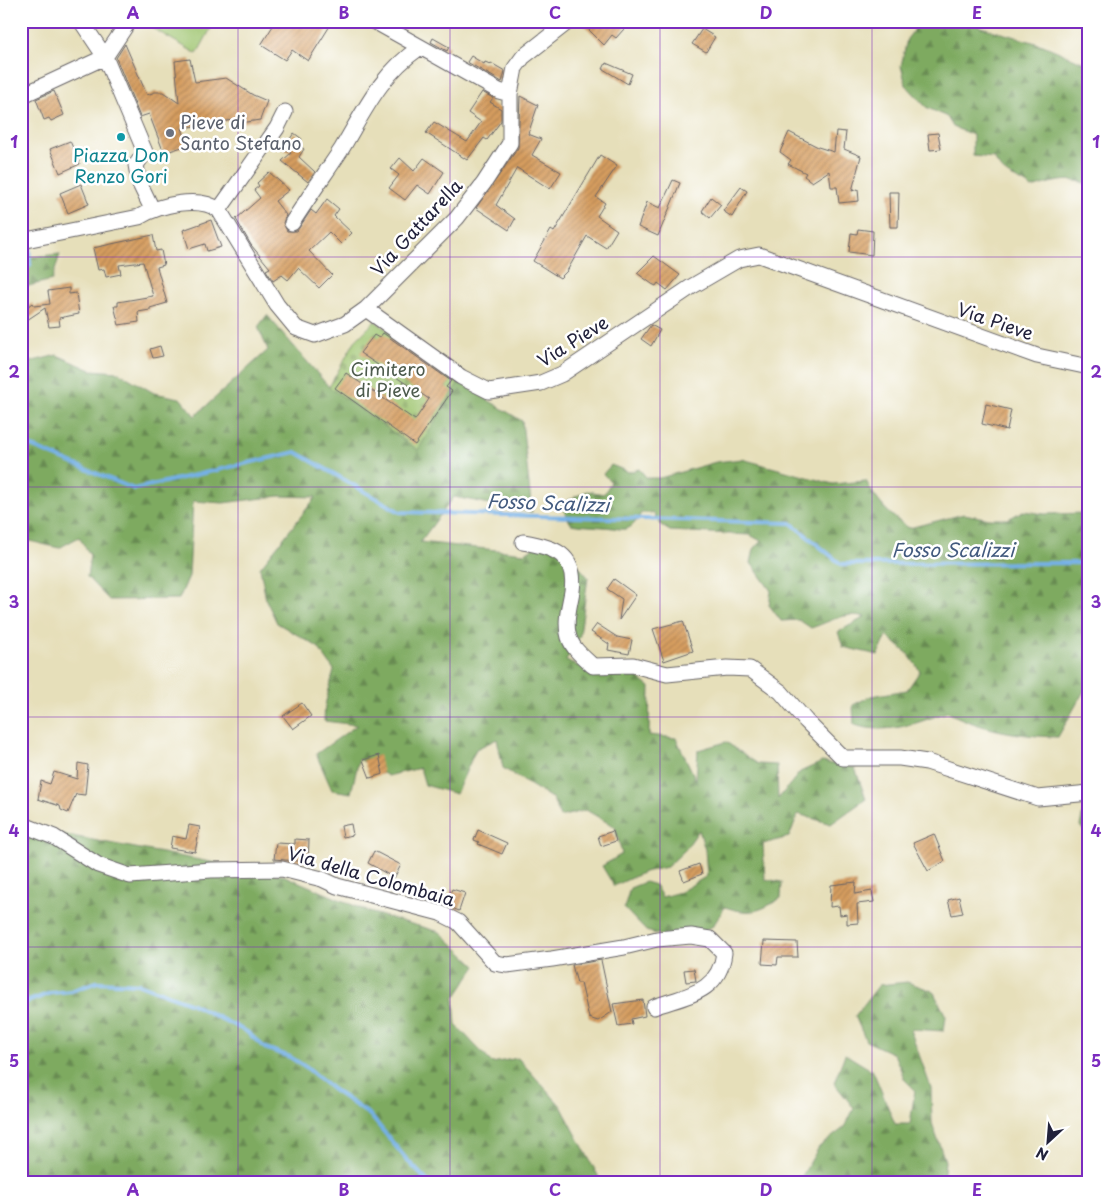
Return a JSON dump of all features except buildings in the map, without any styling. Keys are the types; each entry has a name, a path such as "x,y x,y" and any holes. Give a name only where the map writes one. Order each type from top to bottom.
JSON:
{"street":[{"path":"82,21 104,57 145,152 136,165 139,182 152,209"},
{"path":"21,96 104,57 129,21"},
{"path":"374,21 419,48 439,56 499,92 510,94"},
{"name":"Via Gattarella","path":"366,309 457,218 500,158 510,142 510,94 515,68 523,57 569,21"},
{"path":"292,223 382,82 399,62 419,48"},
{"path":"219,210 277,128 285,112"},
{"path":"21,241 139,217 152,209 196,202 213,205 219,210 277,305 296,328 315,335 345,324 366,309"},
{"name":"Via Pieve","path":"366,309 461,377 489,391 541,383 562,374 699,282 740,258 758,255 1037,356 1089,367"},
{"path":"523,542 542,545 563,554 572,567 568,634 578,653 593,666 633,665 667,674 727,668 750,668 781,692 806,721 843,758 900,758 927,762 1038,798 1089,793"},
{"name":"Via della Colombaia","path":"21,824 54,837 98,865 130,876 211,870 282,869 322,879 337,886 440,913 458,922 495,963 507,965 552,959 624,947 657,939 691,936 710,939 724,954 722,969 708,987 654,1007"}],"green space":[{"path":"140,21 215,21 197,54"},
{"path":"921,21 970,21 981,27 1043,45 1089,65 1089,185 1068,180 1032,188 1002,170 994,158 973,156 973,135 953,127 947,117 926,107 906,85 901,66 907,39"},
{"path":"60,254 52,280 21,288 21,258"},
{"path":"267,315 329,387 459,382 522,421 532,512 454,497 420,542 525,553 541,543 568,555 588,577 580,635 566,661 585,669 632,673 650,687 649,735 676,738 696,780 698,750 726,742 758,764 777,765 778,799 800,772 822,762 855,768 866,799 831,824 798,814 789,837 763,844 765,879 782,882 781,898 754,911 741,911 725,907 713,926 685,942 646,931 624,908 630,888 645,882 655,885 662,897 680,892 707,876 705,850 699,830 685,850 667,867 644,872 614,886 602,866 622,854 615,827 586,810 560,817 553,799 503,768 497,739 476,749 456,794 425,785 420,768 388,776 359,759 351,793 332,790 316,754 357,725 324,721 325,705 334,670 318,647 277,623 266,600 260,568 316,497 280,496 223,503 193,501 189,576 179,599 109,600 87,577 90,555 79,537 59,548 21,539 21,364 57,355 91,370 118,372 154,393 180,398 195,416 268,350 258,327"},
{"name":"Cimitero di Pieve","path":"375,321 459,382 418,450 329,387 355,341"},
{"path":"742,459 833,484 866,481 884,508 909,528 964,514 990,519 1008,519 1023,511 1045,514 1089,513 1089,682 1058,737 1029,735 987,728 947,712 901,727 878,729 854,725 853,705 871,696 907,690 920,671 909,655 887,636 878,655 843,647 838,632 865,617 844,616 811,628 799,620 781,621 769,605 771,591 751,563 754,549 761,541 750,535 670,531 662,526 653,513 641,513 633,525 625,529 571,524 560,504 587,491 604,494 611,482 603,474 611,465 629,472 639,469 647,478 660,478 716,462"},
{"path":"1089,783 1089,837 1080,826"},
{"path":"21,829 50,832 285,876 369,912 440,932 476,966 454,999 456,1025 492,1063 518,1058 561,1106 602,1183 180,1183 21,1174"},
{"path":"907,982 933,991 946,1016 944,1031 910,1029 931,1088 932,1123 945,1161 943,1183 776,1183 802,1176 819,1147 845,1127 854,1108 834,1083 845,1054 873,1071 895,1124 910,1124 915,1090 905,1080 894,1054 866,1041 855,1016 879,985"}],"waterway":[{"path":"21,210 28,236"},
{"path":"21,269 30,265 29,243"},
{"name":"Fosso Scalizzi","path":"21,442 134,489 296,452 400,512 791,523 841,564 1089,563"},
{"path":"21,1004 51,993 71,991 97,982 139,984 192,1004 247,1032 265,1048 290,1057 370,1115 407,1160 429,1183"}],"place":[{"name":"Pieve di Santo Stefano","path":"170,133"},
{"name":"Piazza Don Renzo Gori","path":"121,137"}]}
